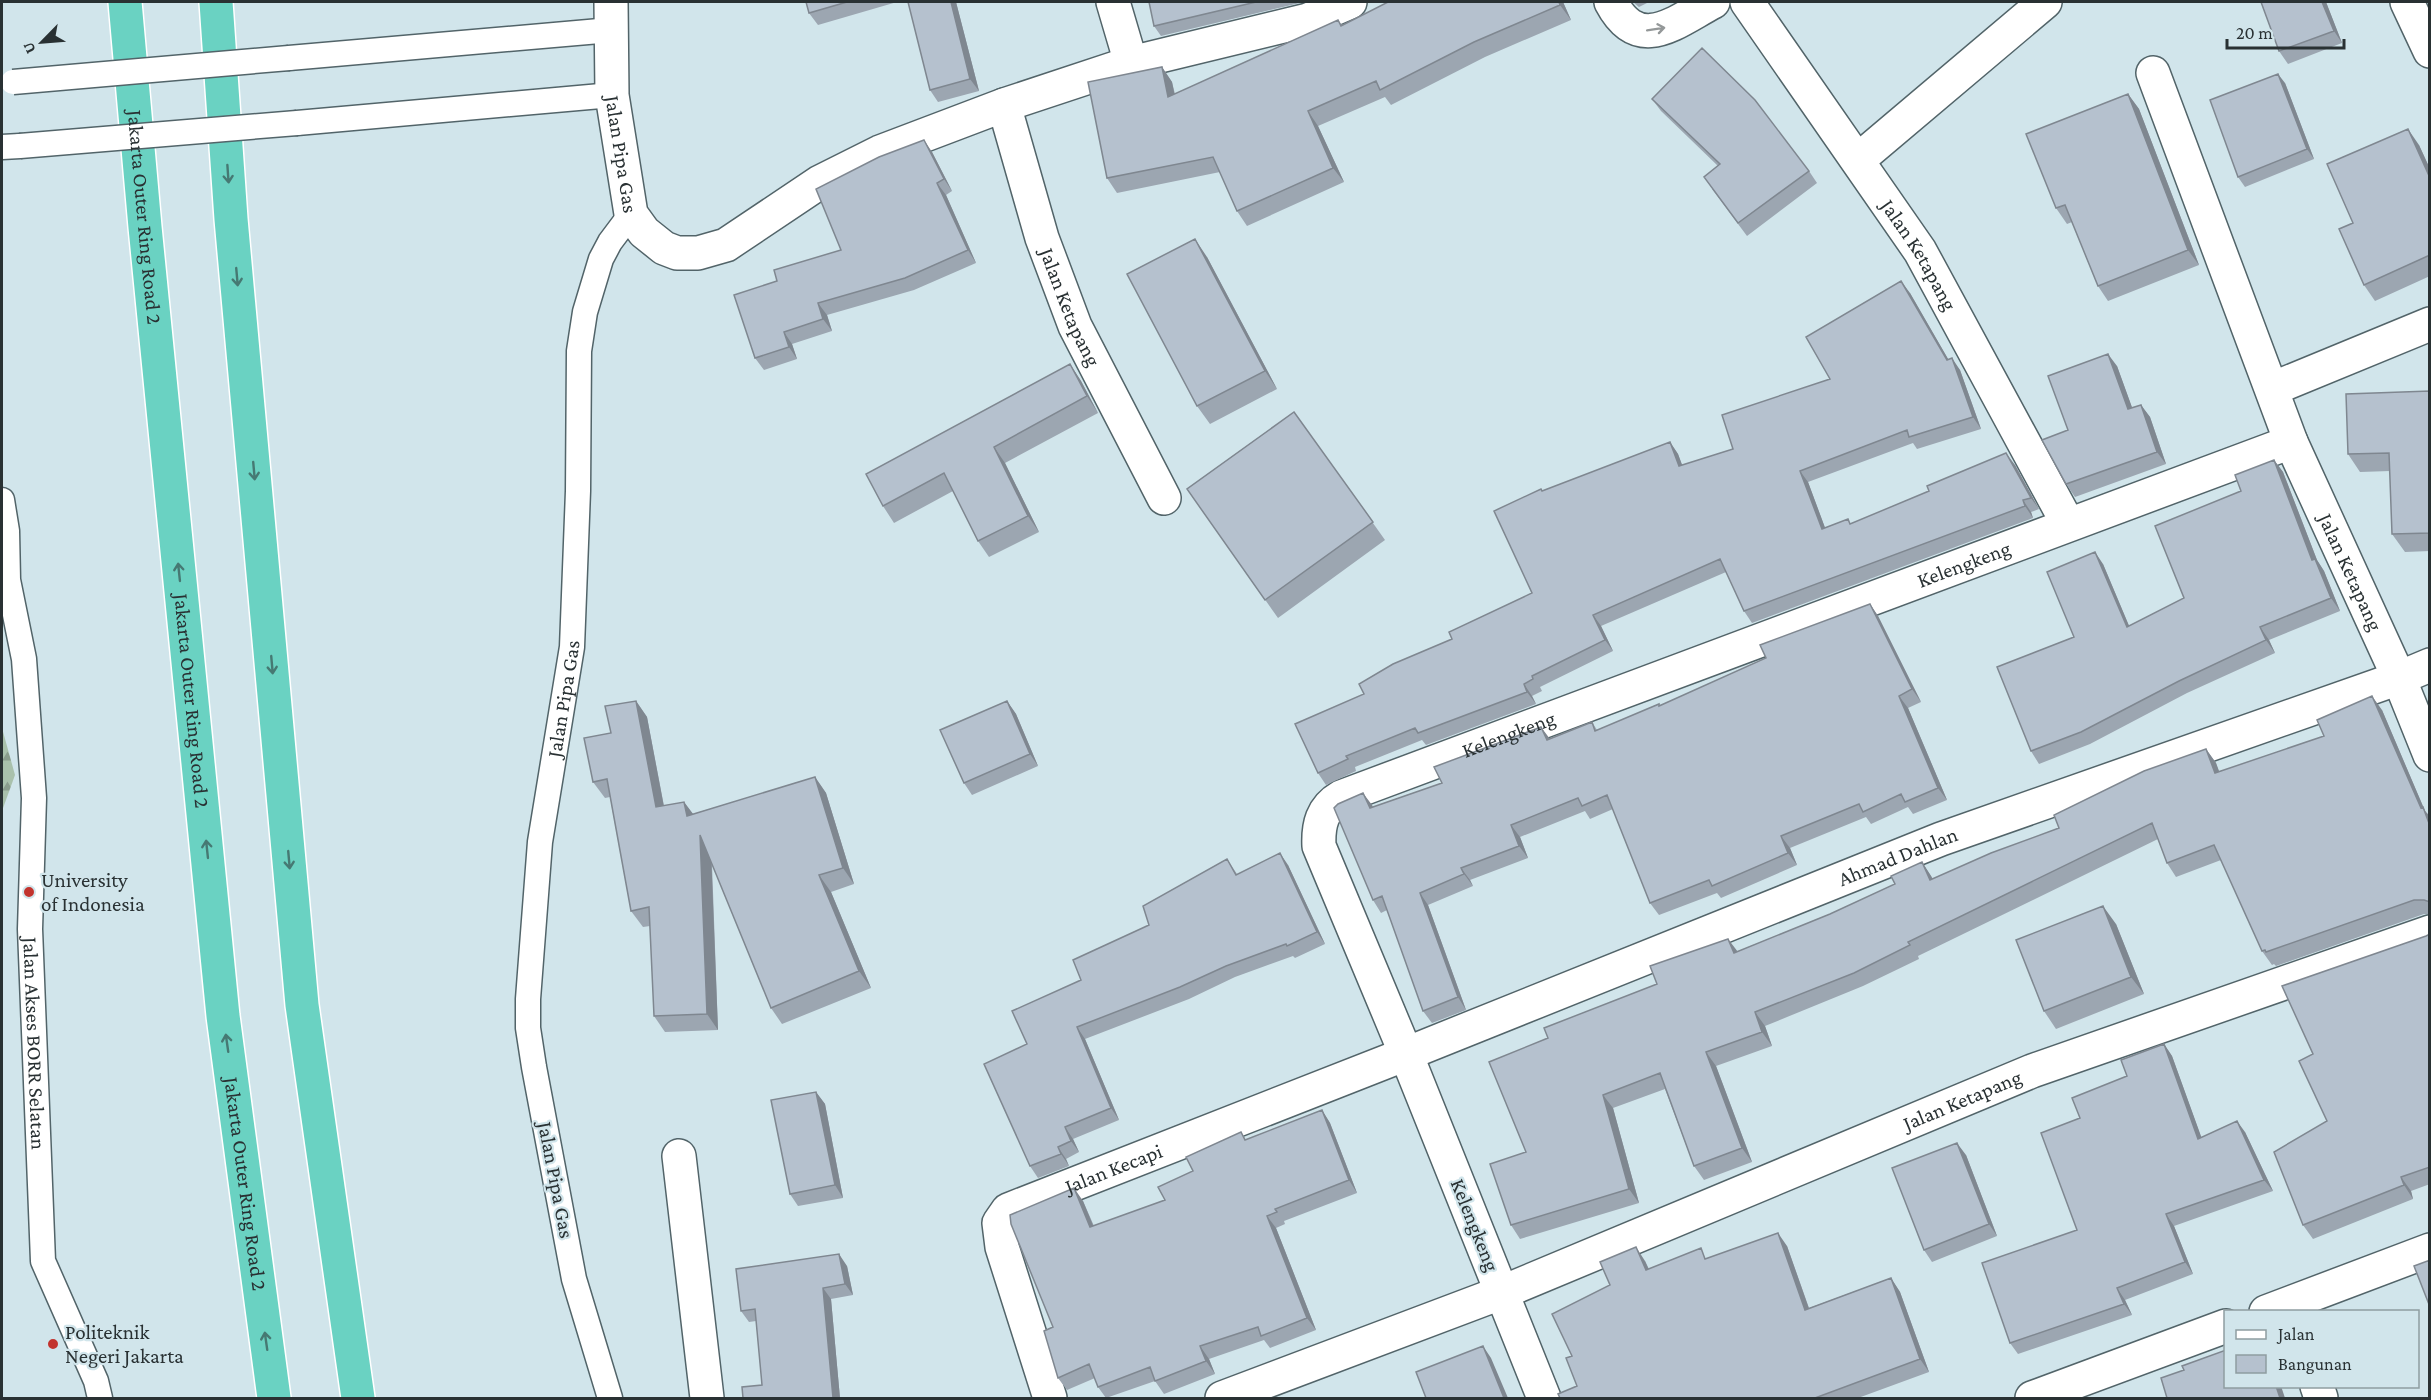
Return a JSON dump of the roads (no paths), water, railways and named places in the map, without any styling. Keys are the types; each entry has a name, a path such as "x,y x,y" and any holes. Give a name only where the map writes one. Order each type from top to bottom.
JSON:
{"highway":[{"name":"Jakarta Outer Ring Road 2","path":"125,2 147,250 223,1016 274,1398"},
{"path":"216,2 231,219 302,1005 358,1398"}],"street":[{"path":"1113,2 1131,63"},
{"path":"631,214 644,232 664,248 677,253 708,251 733,241 820,182 880,152 1004,105 1131,63 1308,20 1350,2"},
{"path":"1611,2 1622,19 1631,27 1651,31 1662,30 1713,2"},
{"name":"Jalan Ketapang","path":"1747,2 1920,251 2068,524"},
{"path":"1858,160 2042,2"},
{"path":"2407,2 2430,51"},
{"name":"Jalan Pipa Gas","path":"611,16 612,95 631,214"},
{"name":"Jalan Ketapang","path":"2153,73 2292,442 2399,678 2430,755"},
{"name":"Jalan Ketapang","path":"1004,105 1042,238 1075,326 1164,498"},
{"path":"2272,389 2430,324"},
{"name":"Kelengkeng","path":"1544,1398 1406,1054 1319,846 1318,828 1330,803 2068,524 2292,442"},
{"name":"Ahmad Dahlan","path":"1406,1054 1941,840 2430,665"},
{"name":"Jalan Ketapang","path":"1503,1292 2032,1071 2430,932"},
{"name":"Jalan Kecapi","path":"1050,1398 1002,1247 999,1223 1008,1210 1406,1054"},
{"path":"679,1156 707,1398"},
{"path":"2279,1309 2430,1251"},
{"path":"1222,1398 1503,1292"},
{"path":"2032,1398 2224,1327"}],"lane":[{"path":"7,82 289,58 611,16"},
{"path":"11,147 612,95"},
{"name":"Jalan Pipa Gas","path":"610,1398 574,1279 534,1067 528,1028 528,999 540,842 572,647 578,491 579,351 585,312 601,259 610,242 631,214"},
{"name":"Jalan Akses BORR Selatan","path":"2,500 7,531 8,580 24,659 34,798 30,928 43,1261 96,1381 100,1398"}],"place":[{"name":"University of Indonesia","path":"29,892"},
{"name":"Politeknik Negeri Jakarta","path":"53,1344"}]}
